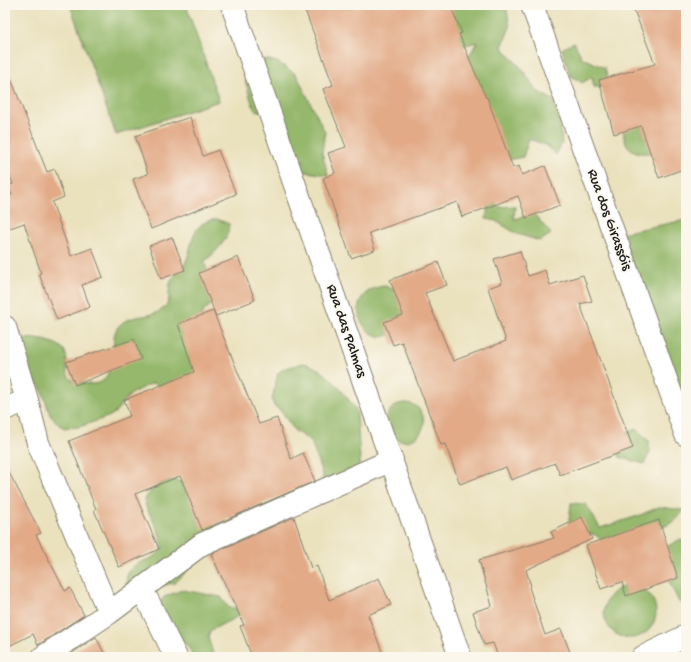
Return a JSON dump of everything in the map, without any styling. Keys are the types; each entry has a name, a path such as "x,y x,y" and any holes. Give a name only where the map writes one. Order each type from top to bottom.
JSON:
{"street":[{"name":"Rua das Palmas","path":"232,5 460,657"},
{"name":"Rua dos Girassóis","path":"532,5 686,435"},
{"path":"5,327 27,400 38,444 109,613"},
{"path":"5,409 27,400"},
{"path":"43,657 109,613 202,544 392,460"},
{"path":"142,589 176,657"},
{"path":"643,657 686,636"}],"green space":[{"path":"70,5 186,5 219,101 116,135"},
{"path":"458,5 506,5 510,27 502,47 522,69 537,91 553,100 559,120 562,143 556,155 546,145 529,139 523,157 507,160 487,113 487,97 465,73 467,59 477,42 448,50 447,17"},
{"path":"574,42 582,58 605,68 610,87 594,87 592,77 582,83 570,75 562,49"},
{"path":"264,59 277,62 296,74 325,132 322,152 328,175 293,170 287,146 294,147 281,120 254,109 245,81"},
{"path":"636,114 652,152 640,153 630,149 627,145 624,128"},
{"path":"489,201 500,207 515,206 514,219 534,214 551,234 540,241 517,234 496,221 486,219"},
{"path":"217,219 229,224 229,230 221,245 204,262 212,282 215,301 205,310 192,329 200,370 175,397 153,383 134,392 124,400 116,412 110,416 79,427 65,428 59,425 50,415 42,390 26,369 20,345 23,339 45,340 61,347 66,355 68,375 75,381 93,384 103,381 112,365 114,355 114,338 118,327 129,319 154,314 167,305 171,281 183,267 187,259 196,230 200,225 207,221"},
{"path":"686,220 686,405 621,233"},
{"path":"385,286 399,292 408,313 395,332 382,336 373,334 365,327 360,318 359,308 362,298 370,290"},
{"path":"303,363 319,369 326,375 344,394 355,408 357,414 360,460 358,470 322,484 323,477 311,441 295,431 280,410 274,406 272,400 278,373 283,369"},
{"path":"405,403 418,409 424,422 418,435 405,441 392,435 386,422 392,409"},
{"path":"636,429 649,441 650,452 644,464 619,457 619,436"},
{"path":"176,480 188,485 207,521 218,528 219,547 194,564 175,583 141,590 135,589 126,585 127,576 130,570 135,565 159,553 163,547 158,530 146,507 145,500 150,492 158,486 166,482"},
{"path":"571,503 586,504 600,528 638,516 659,507 684,510 676,520 636,542 607,547 596,535 568,529"},
{"path":"681,539 686,543 686,606 679,602 655,553"},
{"path":"630,586 644,590 652,598 656,612 652,626 644,634 630,638 616,634 608,626 604,612 608,598 616,590"},
{"path":"182,590 221,597 229,608 238,608 251,612 239,616 211,630 208,637 214,657 192,657 191,651 170,625 160,602 164,597"}],"building":[{"path":"303,5 450,5 462,33 459,34 486,98 487,97 513,168 519,166 522,175 545,166 560,205 526,218 518,196 462,217 457,202 369,233 375,250 351,258 323,178 335,173 328,153 346,147 323,89 333,85"},
{"path":"632,5 686,5 686,168 659,178 641,126 614,134 599,80 655,64"},
{"path":"5,68 7,68 47,172 55,169 64,197 52,202 71,256 92,248 103,277 82,285 90,307 57,320 39,274 41,273 24,223 5,230 5,198 12,195 8,185 13,184 5,164"},
{"path":"190,117 203,156 218,150 236,194 151,229 133,179 148,174 135,136"},
{"path":"172,237 185,270 161,279 149,246"},
{"path":"520,251 528,276 545,270 550,285 583,275 592,301 580,304 633,448 560,475 555,463 511,480 506,467 460,484 445,444 441,445 402,342 393,345 384,322 403,315 390,280 438,262 447,285 425,293 453,361 506,341 488,288 502,283 494,259"},
{"path":"238,257 255,300 216,316 199,273"},
{"path":"213,311 259,424 277,418 291,459 303,453 315,481 202,530 180,476 135,494 159,549 119,567 94,510 96,509 69,441 130,416 124,400 194,372 178,324"},
{"path":"134,339 141,359 75,385 66,362"},
{"path":"5,465 41,533 36,535 65,591 70,588 84,615 38,645 33,634 5,648"},
{"path":"294,517 311,568 317,566 329,600 379,578 391,605 368,615 384,657 252,657 240,626 244,625 211,554"},
{"path":"582,517 592,539 526,570 531,586 529,587 545,635 561,629 572,657 494,657 493,655 497,654 493,643 484,645 473,612 492,606 479,560 554,538 551,532"},
{"path":"659,520 678,578 626,596 622,582 601,589 586,545"},
{"path":"96,637 106,657 66,657"}]}
